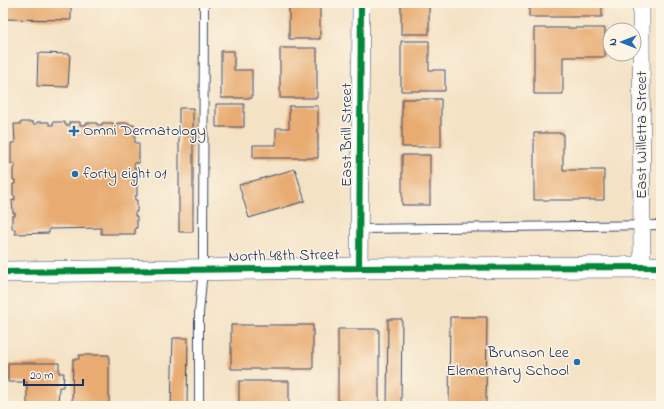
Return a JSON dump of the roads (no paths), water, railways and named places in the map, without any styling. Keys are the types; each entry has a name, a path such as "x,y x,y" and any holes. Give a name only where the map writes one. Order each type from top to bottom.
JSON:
{"street":[{"name":"East Brill Street","path":"359,268 361,3"},
{"name":"East Willetta Street","path":"641,3 642,225 652,267"},
{"name":"North 48th Street","path":"3,272 203,269 652,267"}],"lane":[{"path":"199,406 199,313 203,269 204,3"},
{"path":"360,229 661,225"}],"place":[{"name":"Omni Dermatology","path":"74,131"},
{"name":"forty eight 01","path":"75,174"},
{"name":"Brunson Lee Elementary School","path":"577,362"}]}
